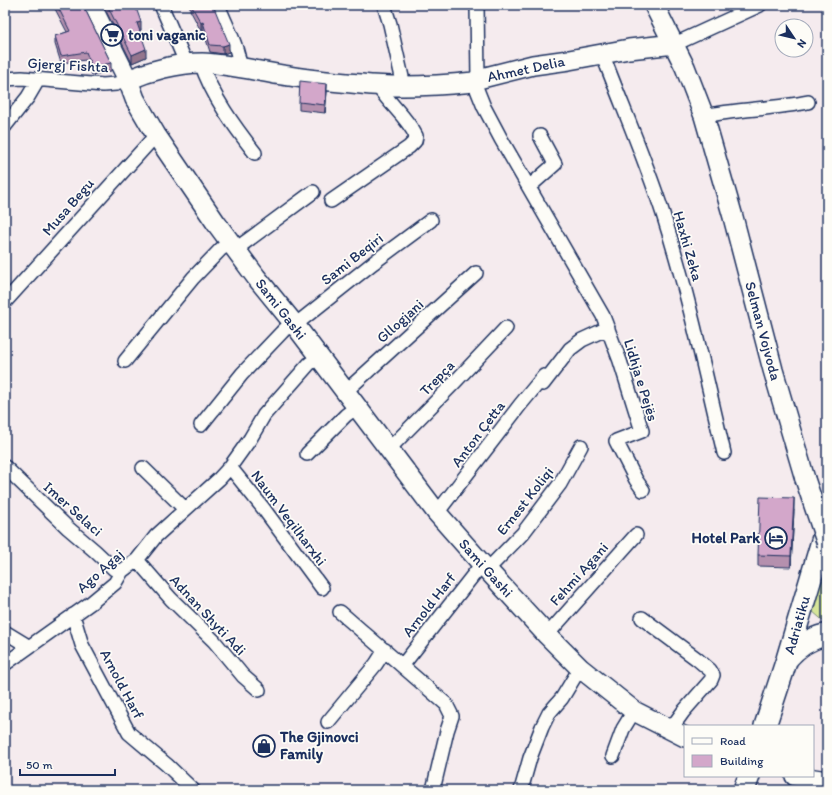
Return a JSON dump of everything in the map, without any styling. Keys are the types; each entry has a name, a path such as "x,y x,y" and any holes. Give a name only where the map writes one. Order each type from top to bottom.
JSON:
{"main road":[{"name":"Adriatiku","path":"765,725 787,659 827,524"},
{"path":"803,606 806,616 812,625 826,636"},
{"path":"787,659 804,643 814,638 826,636"},
{"path":"744,790 748,777"}],"street":[{"name":"Sami Gashi","path":"91,5 128,80 135,99 156,134 233,246 390,449 437,513 484,567 580,668 634,711 678,734"},
{"path":"161,5 194,64 205,75 223,107 255,153"},
{"path":"218,5 239,58 240,68"},
{"path":"384,5 404,86"},
{"path":"476,81 477,5"},
{"name":"Selman Vojvoda","path":"654,5 692,81 704,116 733,217 773,370 805,478 827,544"},
{"path":"674,44 760,5"},
{"name":"Ahmet Delia","path":"128,80 148,72 194,64 240,68 289,76 378,86 429,86 476,81 532,65 629,49 674,44"},
{"name":"Haxhi Zeka","path":"601,54 642,154 663,215 698,343 724,452"},
{"name":"Gjergj Fishta","path":"5,79 22,78 103,85 116,84 128,80"},
{"path":"5,126 28,96 38,80"},
{"name":"Lidhja e Pejës","path":"476,81 484,107 549,224 579,272 608,328 642,431 616,441 636,480 643,490"},
{"path":"331,201 409,147 415,141 416,136 413,129 385,98 378,86"},
{"path":"704,116 727,111 795,105 808,102"},
{"name":"Musa Begu","path":"5,302 156,134"},
{"path":"529,187 555,164 540,136"},
{"path":"125,361 193,278 221,249 233,246 313,192"},
{"name":"Sami Beqiri","path":"201,425 242,374 286,329 295,325 373,262 431,220"},
{"name":"Gllogjani","path":"351,400 476,273"},
{"name":"Trepça","path":"390,449 506,328"},
{"name":"Lidhja e Pejës","path":"544,380 570,349 582,340 608,328"},
{"name":"Ago Agaj","path":"5,664 115,583 122,571 137,560 156,536 219,479 230,467 250,439 264,415 304,369 319,357"},
{"name":"Anton Çetta","path":"437,513 515,411 544,380"},
{"path":"307,454 346,415 351,400"},
{"name":"Ernest Koliqi","path":"484,567 523,533 560,484 581,446"},
{"name":"Naum Veqilharxhi","path":"230,467 260,504 322,588"},
{"name":"Imer Selaci","path":"5,468 114,569 122,571"},
{"path":"143,468 185,509"},
{"name":"Fehmi Agani","path":"547,635 636,535"},
{"name":"Adnan Shyti Adi","path":"137,560 171,600 214,641 243,676 259,690"},
{"name":"Arnold Harf","path":"402,666 484,567"},
{"path":"340,612 446,704 452,716 447,730 433,790"},
{"name":"Arnold Harf","path":"73,615 82,645 129,732 193,790"},
{"path":"642,618 701,662 713,675 711,680 683,712 678,734"},
{"path":"5,632 28,646"},
{"path":"328,722 376,664 385,650"},
{"path":"521,790 530,758 542,727 549,713 562,698 580,668"},
{"path":"613,756 622,729 634,711"},
{"path":"801,777 827,781"}],"green space":[{"path":"827,560 827,624 812,611"}],"building":[{"path":"57,5 83,5 111,63 92,67 86,52 61,56 55,36 70,31"},
{"path":"107,5 135,5 141,22 137,23 146,49 132,55"},
{"path":"191,5 213,5 229,44 223,46 210,45 203,22 201,23"},
{"path":"300,81 327,84 325,105 299,102"},
{"name":"Hotel Park","path":"760,497 794,498 791,556 758,555"}],"place":[{"name":"toni vaganic","path":"112,35"},
{"name":"Hotel Park","path":"776,538"},
{"name":"The Gjinovci Family","path":"264,746"}]}
